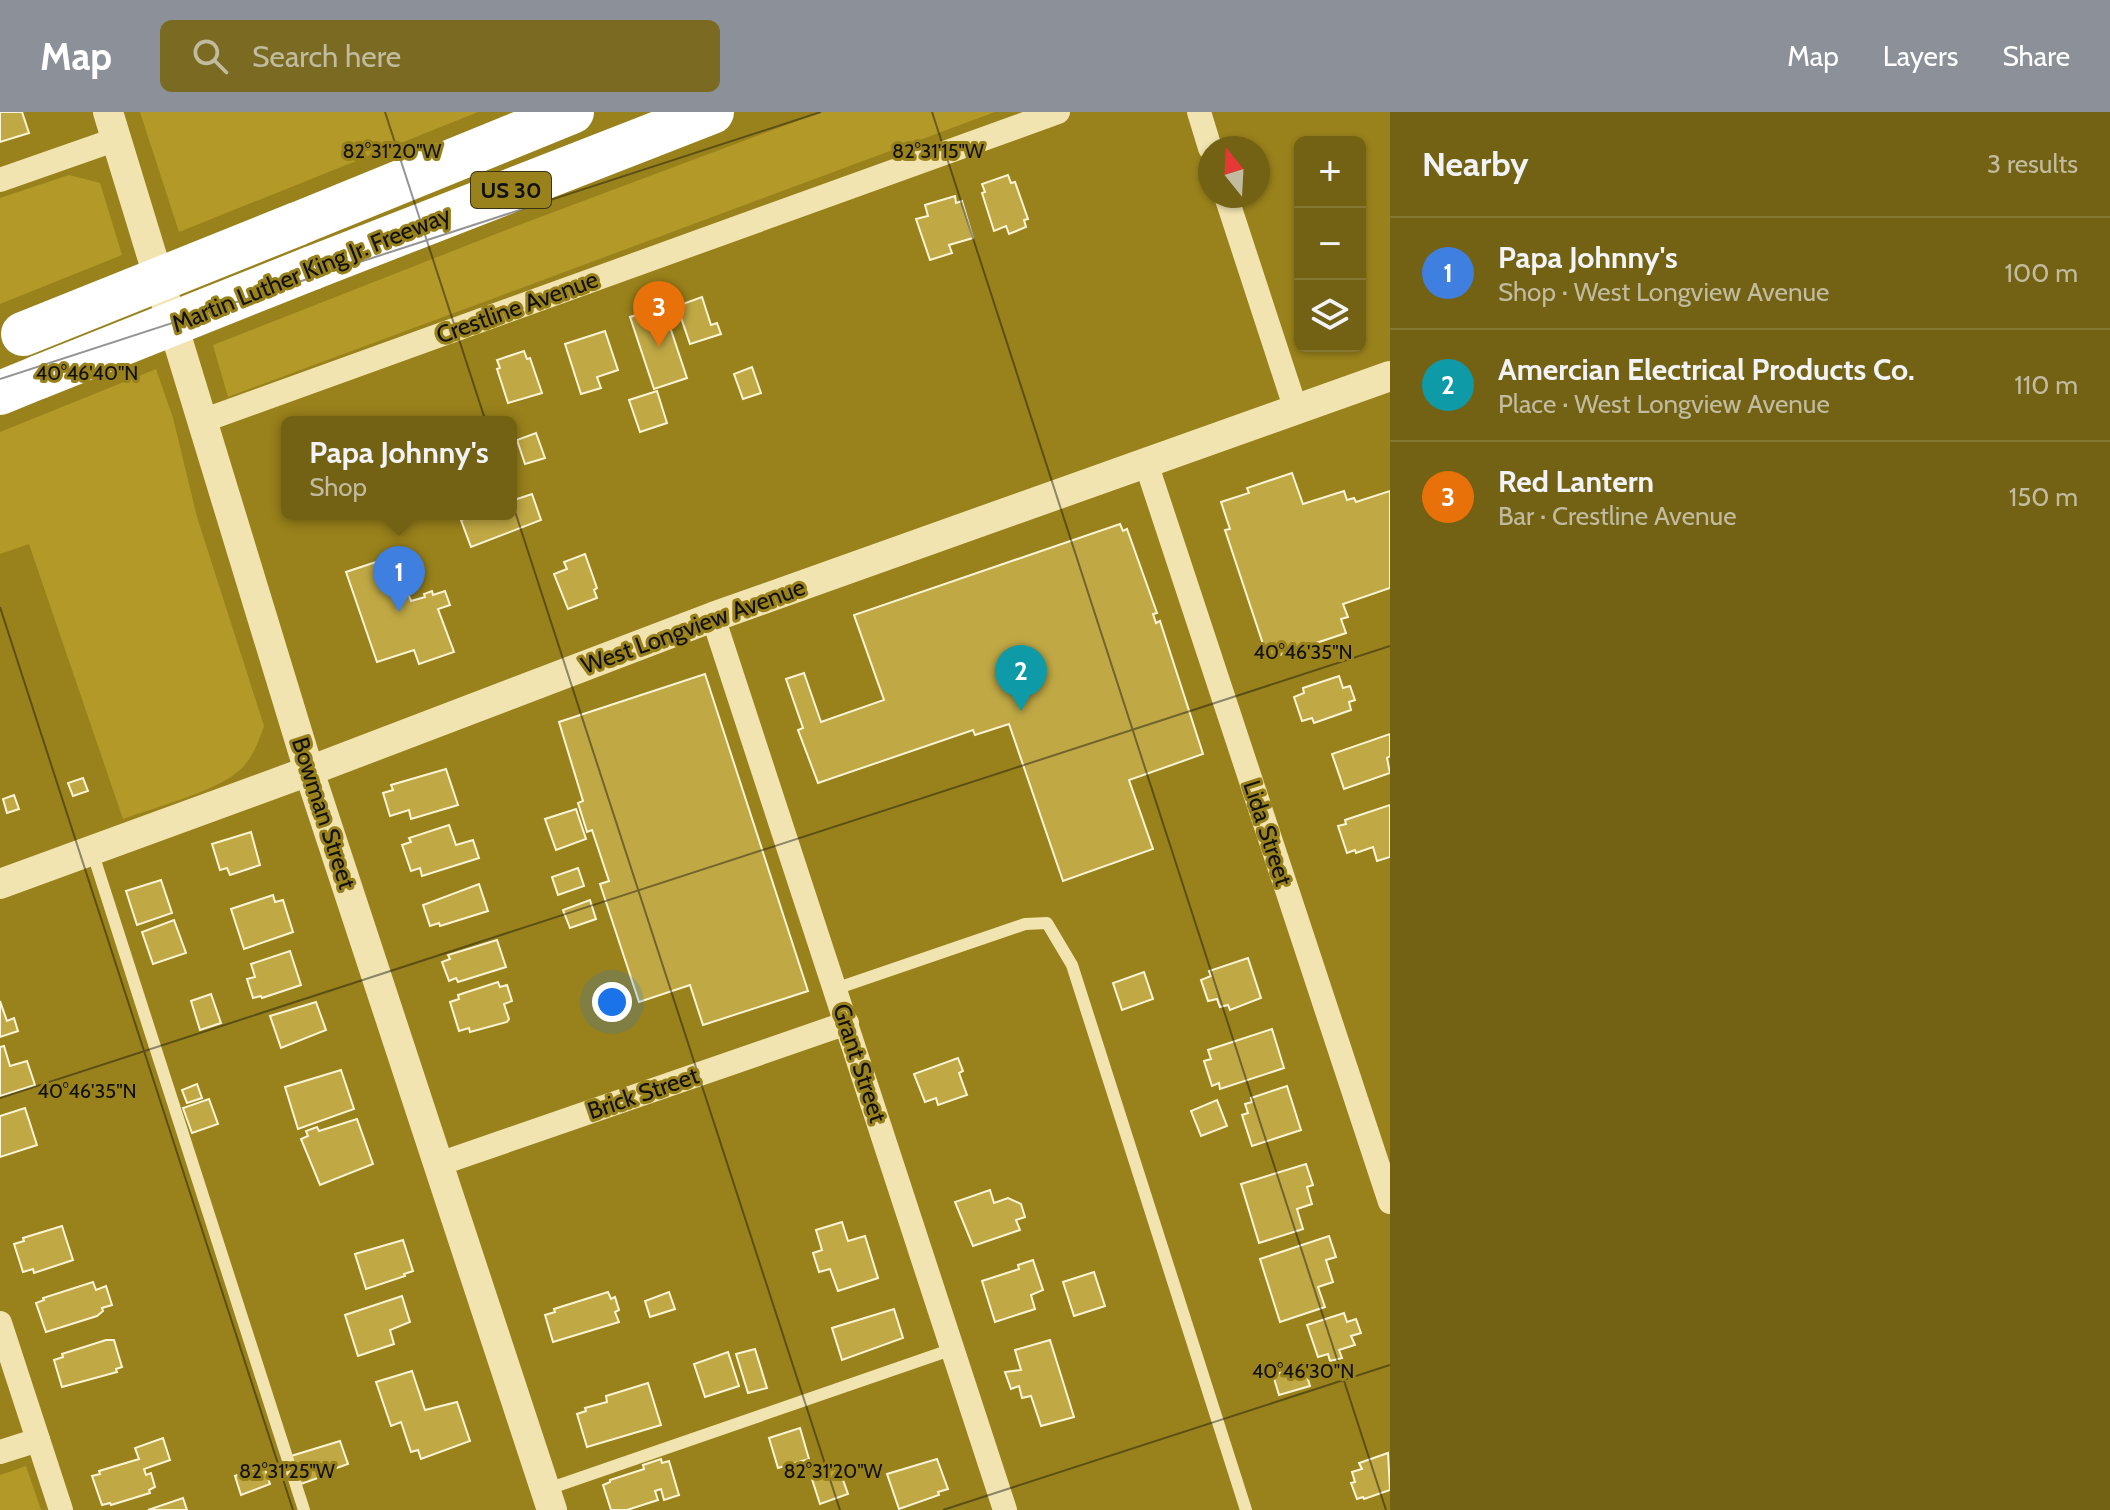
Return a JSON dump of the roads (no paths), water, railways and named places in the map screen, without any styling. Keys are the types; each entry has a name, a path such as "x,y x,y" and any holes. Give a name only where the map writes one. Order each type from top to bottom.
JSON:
{"highway":[{"name":"Martin Luther King Jr. Freeway","path":"11,338 572,112"},
{"name":"Martin Luther King Jr. Freeway","path":"19,385 712,112"}],"street":[{"name":"Crestline Avenue","path":"202,421 1058,112"},
{"path":"1199,112 1206,136"},
{"name":"Bowman Street","path":"112,126 309,771 548,1500"},
{"path":"0,180 112,126"},
{"path":"1230,208 1296,410"},
{"name":"West Longview Avenue","path":"0,884 309,771 713,617 1390,376"},
{"name":"Lida Street","path":"1146,463 1390,1202"},
{"name":"Grant Street","path":"713,617 1005,1510"},
{"name":"Brick Street","path":"439,1164 847,1023"},
{"path":"0,1323 61,1510"},
{"path":"0,1452 38,1440"}],"lane":[{"path":"92,851 304,1510"},
{"path":"835,989 1025,924 1047,923 1072,965 1246,1510"},
{"path":"548,1500 953,1349"}],"place":[{"name":"Red Lantern","path":"659,347"},
{"name":"Papa Johnny's","path":"399,612"},
{"name":"Amercian Electrical Products Co.","path":"1021,711"}]}
